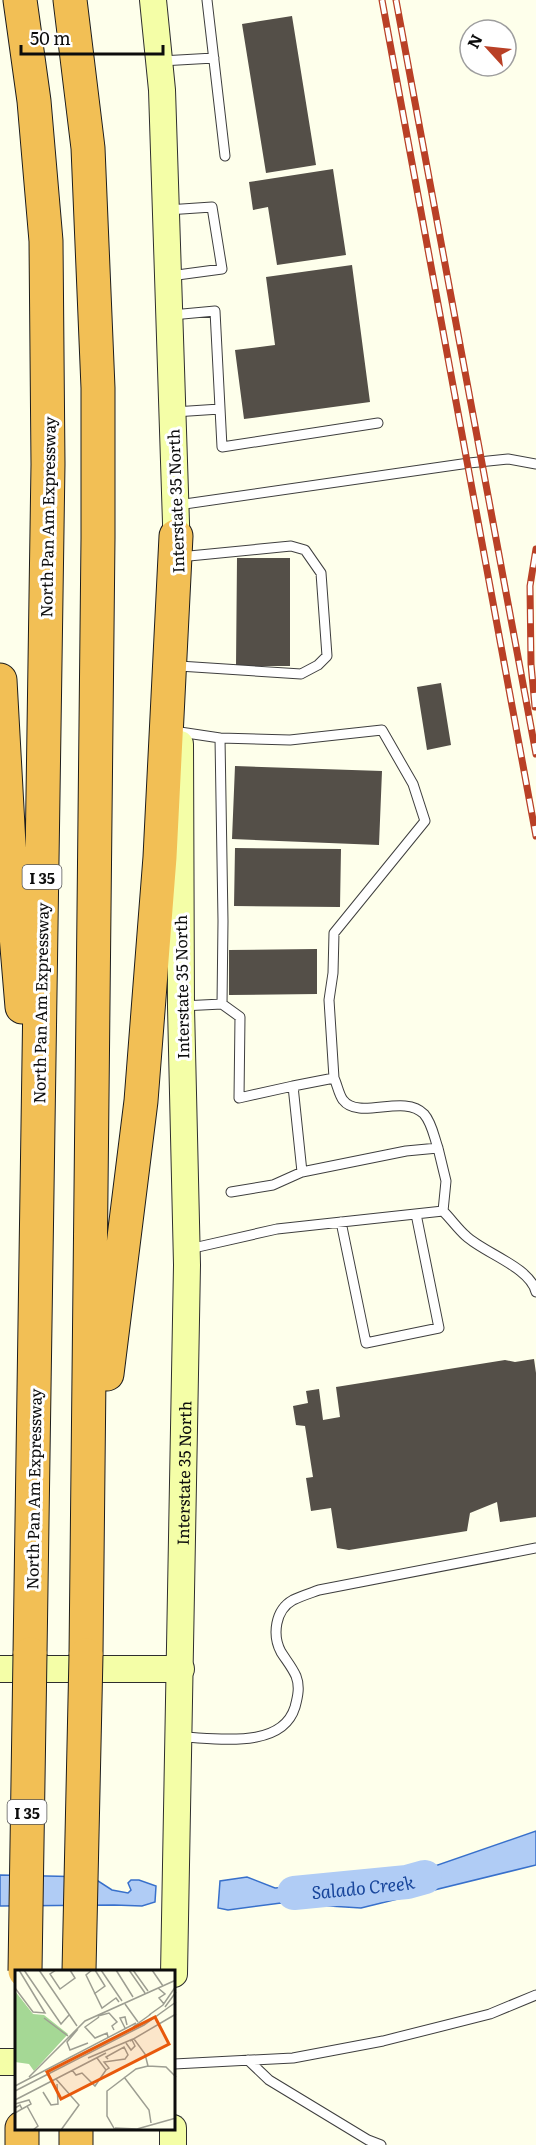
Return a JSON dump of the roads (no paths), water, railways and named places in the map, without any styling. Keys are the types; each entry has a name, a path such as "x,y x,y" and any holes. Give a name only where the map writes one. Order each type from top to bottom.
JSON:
{"highway":[{"name":"North Pan Am Expressway","path":"20,0 34,100 46,241 48,464 25,1970"},
{"path":"70,0 88,148 98,388 86,1655 79,1970"},
{"path":"0,24 7,54 34,100"},
{"path":"87,1549 141,1101 160,867 177,533"},
{"path":"0,680 20,994 38,1107"}],"main road":[{"name":"Interstate 35 North","path":"153,0 159,61 166,210 177,533 181,1006 186,1249 181,1669 174,1970"},
{"path":"0,1669 181,1669"}],"lane":[{"path":"207,0 225,156"},
{"path":"159,61 214,58"},
{"path":"166,210 212,207 222,269 168,276"},
{"path":"170,315 216,311 222,447 378,423"},
{"path":"173,412 220,409"},
{"path":"177,533 469,463 508,459 536,464"},
{"path":"177,533 291,546 306,550 321,573 327,656 318,665 301,674 179,666"},
{"path":"180,732 220,738 290,740 382,730 413,784 425,820 334,933 333,973 329,1000 334,1078 343,1100 354,1107 412,1106 423,1113 431,1126 446,1181 443,1211 466,1237 523,1273 535,1287 536,1292"},
{"path":"220,738 222,1004"},
{"path":"181,1006 222,1004 240,1017 239,1098 334,1078"},
{"path":"293,1086 302,1172"},
{"path":"231,1192 273,1185 302,1172 406,1151 438,1148"},
{"path":"186,1249 278,1229 443,1211"},
{"path":"341,1222 366,1344 439,1328 416,1214"},
{"path":"178,1737 261,1737 275,1732 285,1724 293,1714 299,1688 296,1676 280,1650 276,1636 277,1622 283,1610 292,1601 319,1590 536,1548"},
{"path":"176,2064 293,2058 383,2041 490,2014 536,1995"},
{"path":"248,2060 269,2080 368,2140 381,2145"}],"water":[{"path":"536,1831 536,1865 361,1908 281,1903 228,1910 218,1908 220,1881 247,1877 275,1888 328,1885 357,1893"},
{"path":"0,1875 92,1877 112,1890 128,1893 131,1890 128,1883 131,1880 139,1880 156,1886 155,1902 142,1906 0,1906"}],"waterway":[{"name":"Salado Creek","path":"294,1893 407,1882 425,1877"}],"railway":[{"path":"382,0 536,836"},
{"path":"396,0 536,754"},
{"path":"535,707 531,664 530,586 536,549"}]}
